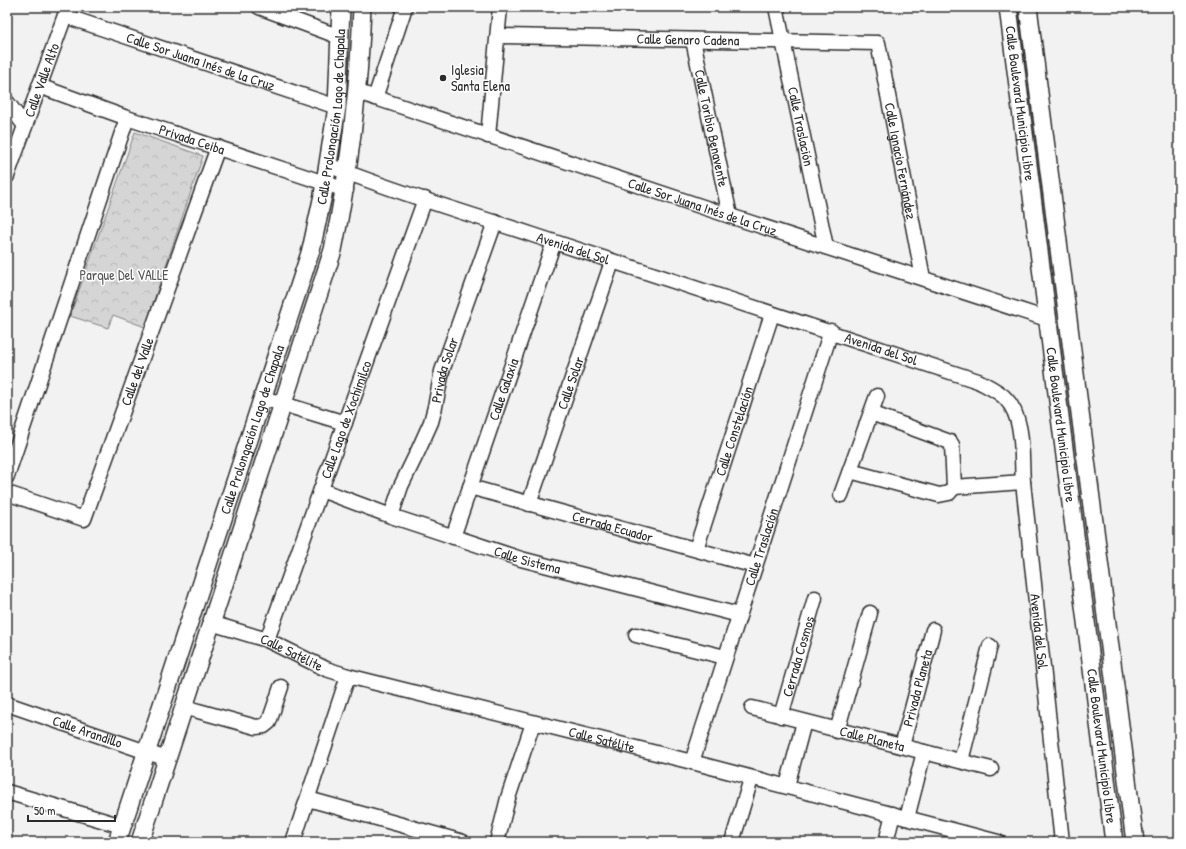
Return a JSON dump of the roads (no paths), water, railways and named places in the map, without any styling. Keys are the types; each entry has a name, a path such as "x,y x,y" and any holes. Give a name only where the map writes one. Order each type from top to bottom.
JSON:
{"main road":[{"name":"Calle Prolongación Lago de Chapala","path":"119,834 311,250 325,183 337,107 341,7"},
{"name":"Calle Prolongación Lago de Chapala","path":"140,842 333,250 347,181 358,92 362,7"},
{"name":"Calle Boulevard Municipio Libre","path":"1008,7 1114,842"},
{"name":"Calle Boulevard Municipio Libre","path":"1028,7 1135,842"}],"street":[{"path":"259,7 340,37"},
{"path":"375,98 405,7"},
{"path":"488,136 500,7"},
{"name":"Calle Traslación","path":"776,7 826,247"},
{"name":"Calle Sor Juana Inés de la Cruz","path":"66,12 337,107"},
{"name":"Calle Valle Alto","path":"7,176 66,12"},
{"name":"Calle Genaro Cadena","path":"498,36 878,43"},
{"name":"Calle Toribio Benavente","path":"693,40 730,216"},
{"name":"Calle Ignacio Fernández","path":"878,43 923,278"},
{"name":"Privada Ceiba","path":"39,86 127,118 325,183 347,181"},
{"name":"Calle Sor Juana Inés de la Cruz","path":"358,92 730,216 1048,319"},
{"path":"7,102 25,126"},
{"path":"7,476 127,118"},
{"name":"Calle del Valle","path":"7,493 84,519 218,147"},
{"name":"Avenida del Sol","path":"328,165 347,181 425,200 772,314 831,331 978,381 994,389 1006,398 1013,409 1018,423 1062,842"},
{"name":"Calle Lago de Xochimilco","path":"267,640 425,200"},
{"name":"Privada Solar","path":"391,516 401,486 418,451 436,407 442,371 495,222"},
{"name":"Calle Galaxia","path":"453,537 554,242"},
{"name":"Calle Solar","path":"529,504 612,262"},
{"name":"Calle Constelación","path":"696,550 772,314"},
{"name":"Calle Traslación","path":"692,762 831,331"},
{"path":"841,495 877,396"},
{"path":"263,398 345,423"},
{"path":"850,471 939,495 949,493 954,487 952,445 950,442 871,413"},
{"path":"954,487 1023,482"},
{"name":"Cerrada Ecuador","path":"470,487 755,566"},
{"name":"Calle Sistema","path":"321,490 391,516 521,559 739,615"},
{"name":"Cerrada Cosmos","path":"782,716 815,598"},
{"path":"838,731 870,613"},
{"name":"Calle Satélite","path":"212,623 267,640 326,669 348,676 787,786 998,842"},
{"name":"Privada Planeta","path":"902,746 933,630"},
{"path":"636,635 725,657"},
{"path":"961,761 990,646"},
{"path":"293,842 348,676"},
{"path":"184,707 256,727 264,726 269,722 281,687"},
{"name":"Calle Arandillo","path":"7,704 167,759"},
{"name":"Calle Planeta","path":"752,708 991,769"},
{"path":"787,786 804,722"},
{"path":"497,842 508,798 533,723"},
{"path":"886,842 900,816 924,752"},
{"path":"732,842 751,778"},
{"path":"7,792 119,834"},
{"path":"308,799 463,842"}],"place":[{"name":"Iglesia Santa Elena","path":"443,78"}],"park label":[{"name":"Parque Del VALLE","path":"124,275"}]}
